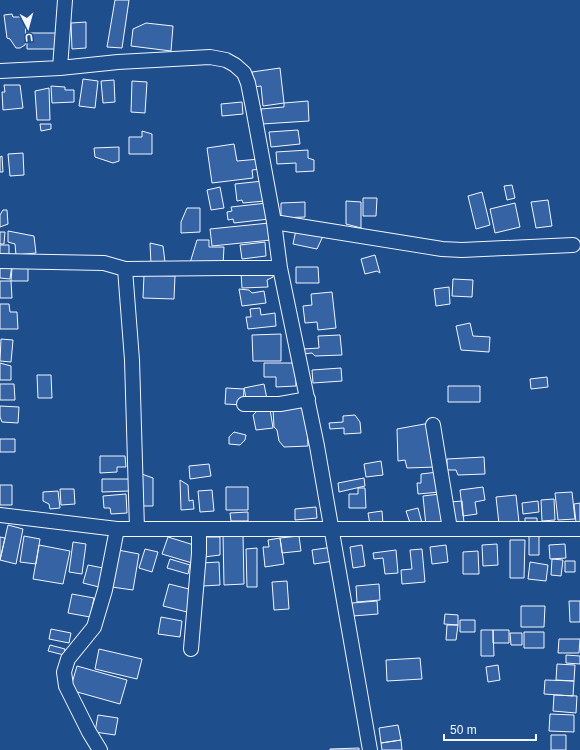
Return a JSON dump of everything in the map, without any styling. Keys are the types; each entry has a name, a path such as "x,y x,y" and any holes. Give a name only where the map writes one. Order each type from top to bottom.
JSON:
{"street":[{"path":"60,68 65,0"},
{"path":"0,71 210,57 226,60 235,65 244,73 248,84 274,222 280,268 308,399 370,750"},
{"path":"274,222 442,249 462,250 573,245"},
{"path":"0,261 104,263 125,269 280,268"},
{"path":"125,269 132,360 137,529"},
{"path":"244,404 280,404 308,399"},
{"path":"433,425 450,529"},
{"path":"0,515 117,529 580,529"},
{"path":"100,750 89,732 66,686 64,672 68,659 94,627 105,590 117,529"},
{"path":"191,649 199,553 199,529"}],"building":[{"path":"115,0 129,0 122,48 107,47"},
{"path":"12,14 13,17 25,17 26,41 25,45 20,48 16,48 10,39 7,38 4,15"},
{"path":"86,22 86,48 72,49 71,23"},
{"path":"146,23 173,26 171,51 131,46 133,29"},
{"path":"27,33 57,33 57,49 27,49"},
{"path":"280,68 284,103 263,106 261,86 254,87 252,72"},
{"path":"83,79 98,81 95,108 79,106"},
{"path":"114,80 115,102 103,103 101,81"},
{"path":"132,81 147,82 145,113 131,112"},
{"path":"4,85 20,85 23,108 3,110 2,92 5,92"},
{"path":"51,86 65,87 65,90 74,90 74,102 52,103"},
{"path":"49,88 50,120 37,120 35,91"},
{"path":"308,101 309,121 262,124 261,109 284,107 284,103"},
{"path":"242,102 243,114 222,116 221,104"},
{"path":"40,124 51,124 51,129 41,131"},
{"path":"298,130 300,144 271,147 269,132"},
{"path":"142,131 152,134 152,154 129,154 129,137 142,137"},
{"path":"234,144 237,161 260,159 261,169 252,170 253,178 212,183 207,148"},
{"path":"119,147 119,161 113,163 95,157 94,148"},
{"path":"308,150 308,158 314,160 314,171 296,172 296,163 277,164 276,152"},
{"path":"23,153 24,175 10,176 8,154"},
{"path":"2,156 3,172 0,172 0,157"},
{"path":"263,181 265,201 243,203 242,200 237,201 235,184"},
{"path":"512,185 515,198 507,200 504,186"},
{"path":"220,187 224,208 211,210 207,190"},
{"path":"482,192 490,225 476,229 468,196"},
{"path":"363,198 377,198 376,216 363,216"},
{"path":"548,200 552,226 536,228 531,202"},
{"path":"346,201 361,202 361,228 346,224"},
{"path":"305,202 305,217 281,218 281,203"},
{"path":"267,203 269,219 234,223 233,219 228,220 227,212 232,211 231,207"},
{"path":"515,203 520,227 495,233 490,209"},
{"path":"187,208 200,208 200,232 181,233 181,222"},
{"path":"3,210 7,210 8,224 0,227 0,215"},
{"path":"269,223 271,240 212,246 210,229"},
{"path":"296,230 323,236 317,249 293,244"},
{"path":"8,231 34,236 36,253 16,255 15,244 8,242"},
{"path":"0,232 5,232 4,244 0,244"},
{"path":"197,240 209,240 209,247 224,247 223,265 190,263"},
{"path":"265,242 266,256 242,259 240,245"},
{"path":"150,243 163,246 165,262 151,265"},
{"path":"0,245 9,245 9,257 0,257"},
{"path":"375,255 380,273 377,271 365,274 361,259"},
{"path":"12,264 10,279 0,278 0,265"},
{"path":"296,267 318,267 319,283 296,283"},
{"path":"12,268 28,268 28,281 11,281"},
{"path":"273,271 273,277 267,280 268,287 242,288 241,273"},
{"path":"144,275 175,276 174,299 143,298"},
{"path":"453,279 473,280 472,297 452,296"},
{"path":"0,281 11,281 12,298 0,298"},
{"path":"449,287 450,304 436,306 434,289"},
{"path":"239,289 249,290 252,293 264,291 266,303 242,306"},
{"path":"332,292 336,328 318,330 317,322 305,323 303,306 312,305 311,294"},
{"path":"0,304 9,304 10,312 17,312 18,329 0,329"},
{"path":"260,308 261,315 275,313 276,326 248,329 246,317 251,317 250,309"},
{"path":"470,323 473,336 490,337 489,352 461,350 456,326"},
{"path":"281,334 281,361 253,361 252,335"},
{"path":"340,335 342,355 315,356 312,353 303,354 303,349 319,348 318,336"},
{"path":"1,339 13,340 11,362 0,361"},
{"path":"0,363 11,366 11,380 0,380"},
{"path":"264,363 295,363 296,386 276,387 276,377 264,377"},
{"path":"341,368 342,381 313,383 312,370"},
{"path":"37,375 51,375 52,398 38,398"},
{"path":"547,377 548,387 531,389 530,379"},
{"path":"0,384 14,384 15,400 0,400"},
{"path":"264,384 267,399 247,403 244,388"},
{"path":"448,386 480,386 480,402 448,402"},
{"path":"226,388 244,389 243,405 225,404"},
{"path":"0,406 19,407 18,423 2,422 0,417"},
{"path":"306,407 308,446 284,447 279,441 277,430 274,427 273,409"},
{"path":"270,409 273,428 256,430 253,415 257,411"},
{"path":"355,415 360,422 361,433 344,434 344,428 330,429 329,423 343,422 343,416"},
{"path":"430,423 436,467 407,468 405,460 398,461 397,429"},
{"path":"234,432 246,435 245,440 240,445 229,444 229,437"},
{"path":"0,439 15,439 15,452 0,452"},
{"path":"100,456 125,456 126,467 117,467 117,472 100,473"},
{"path":"484,457 485,474 458,475 456,470 447,470 447,459"},
{"path":"381,461 383,475 366,477 364,464"},
{"path":"209,464 211,476 190,479 189,466"},
{"path":"438,472 440,492 418,494 417,483 421,483 421,474"},
{"path":"139,473 153,478 153,506 139,506"},
{"path":"364,478 365,486 339,492 338,483"},
{"path":"102,479 129,479 129,491 102,492"},
{"path":"180,480 188,485 189,501 193,500 194,509 181,510"},
{"path":"0,485 12,485 12,505 0,505"},
{"path":"226,487 248,487 248,510 226,510"},
{"path":"483,487 485,500 475,502 477,514 463,516 460,490"},
{"path":"358,488 365,488 366,508 349,508 349,494 358,494"},
{"path":"60,489 74,489 75,504 61,505"},
{"path":"212,490 214,511 200,512 198,491"},
{"path":"58,491 60,508 50,509 49,504 43,501 43,492"},
{"path":"572,492 575,519 558,520 555,493"},
{"path":"126,494 127,513 111,514 110,508 104,508 103,496"},
{"path":"440,494 442,525 426,526 423,496"},
{"path":"516,495 519,522 499,524 496,497"},
{"path":"554,499 555,520 542,521 541,500"},
{"path":"462,501 464,523 452,525 450,502"},
{"path":"538,501 539,512 523,514 522,503"},
{"path":"580,503 580,522 576,522 574,504"},
{"path":"316,507 317,518 295,520 295,509"},
{"path":"418,508 422,523 411,526 406,511"},
{"path":"382,511 383,524 370,525 368,513"},
{"path":"248,512 248,521 231,521 230,513"},
{"path":"525,518 537,518 537,525 525,525"},
{"path":"8,525 23,529 16,564 0,560"},
{"path":"223,535 243,535 244,584 224,585"},
{"path":"539,535 539,555 529,555 529,536"},
{"path":"24,536 40,539 36,564 20,562"},
{"path":"299,536 301,551 282,553 280,538"},
{"path":"0,537 5,538 0,560"},
{"path":"168,537 197,546 192,563 162,554"},
{"path":"204,537 220,537 220,555 204,557"},
{"path":"280,538 284,564 265,567 263,547 269,547 268,540"},
{"path":"510,540 525,540 524,578 510,578"},
{"path":"73,542 86,544 82,574 69,572"},
{"path":"497,544 498,565 483,566 482,545"},
{"path":"565,544 566,558 550,559 549,545"},
{"path":"39,545 70,551 63,584 33,579"},
{"path":"362,545 365,566 353,568 350,547"},
{"path":"446,545 448,562 432,564 430,547"},
{"path":"333,547 334,561 314,564 312,550"},
{"path":"257,548 257,587 247,587 246,549"},
{"path":"145,549 158,552 152,572 139,568"},
{"path":"422,549 425,582 402,584 401,570 412,569 410,550"},
{"path":"118,550 139,554 133,590 112,587"},
{"path":"396,550 398,573 385,574 383,558 374,559 373,553"},
{"path":"478,551 479,574 463,574 463,552"},
{"path":"170,559 190,565 188,574 167,568"},
{"path":"552,559 563,560 561,576 551,575"},
{"path":"565,561 575,561 575,572 565,572"},
{"path":"219,562 220,585 203,586 201,563"},
{"path":"530,562 548,565 546,581 528,579"},
{"path":"88,565 103,568 99,587 83,583"},
{"path":"287,581 289,609 274,610 272,582"},
{"path":"169,584 193,590 187,612 163,606"},
{"path":"379,584 380,600 357,602 356,586"},
{"path":"72,594 94,598 90,617 68,613"},
{"path":"377,601 378,614 353,616 352,603"},
{"path":"569,601 580,601 580,622 570,622"},
{"path":"521,606 545,606 544,627 521,627"},
{"path":"445,614 458,615 458,625 444,624"},
{"path":"161,617 182,621 180,637 158,634"},
{"path":"460,620 475,620 475,632 460,632"},
{"path":"447,625 458,625 456,640 446,640"},
{"path":"51,629 71,633 69,643 49,639"},
{"path":"481,630 493,630 494,656 481,656"},
{"path":"493,630 509,630 509,643 493,643"},
{"path":"524,632 544,632 544,648 524,648"},
{"path":"510,633 522,633 522,645 511,645"},
{"path":"559,639 580,639 579,653 558,653"},
{"path":"50,645 65,649 64,655 48,651"},
{"path":"99,649 142,659 137,679 95,669"},
{"path":"566,655 580,656 580,664 566,663"},
{"path":"420,658 422,679 387,681 386,660"},
{"path":"557,664 575,665 574,681 556,680"},
{"path":"498,665 500,680 488,682 486,667"},
{"path":"77,666 127,680 120,704 70,690"},
{"path":"545,680 574,681 573,696 544,694"},
{"path":"554,695 577,696 576,713 553,711"},
{"path":"550,714 574,715 574,732 549,731"},
{"path":"98,715 118,718 115,735 95,732"},
{"path":"398,725 401,740 381,743 379,728"},
{"path":"551,735 566,735 566,750 551,750"},
{"path":"401,740 402,750 382,750 381,743"},
{"path":"359,748 359,750 330,750 330,749"}]}
